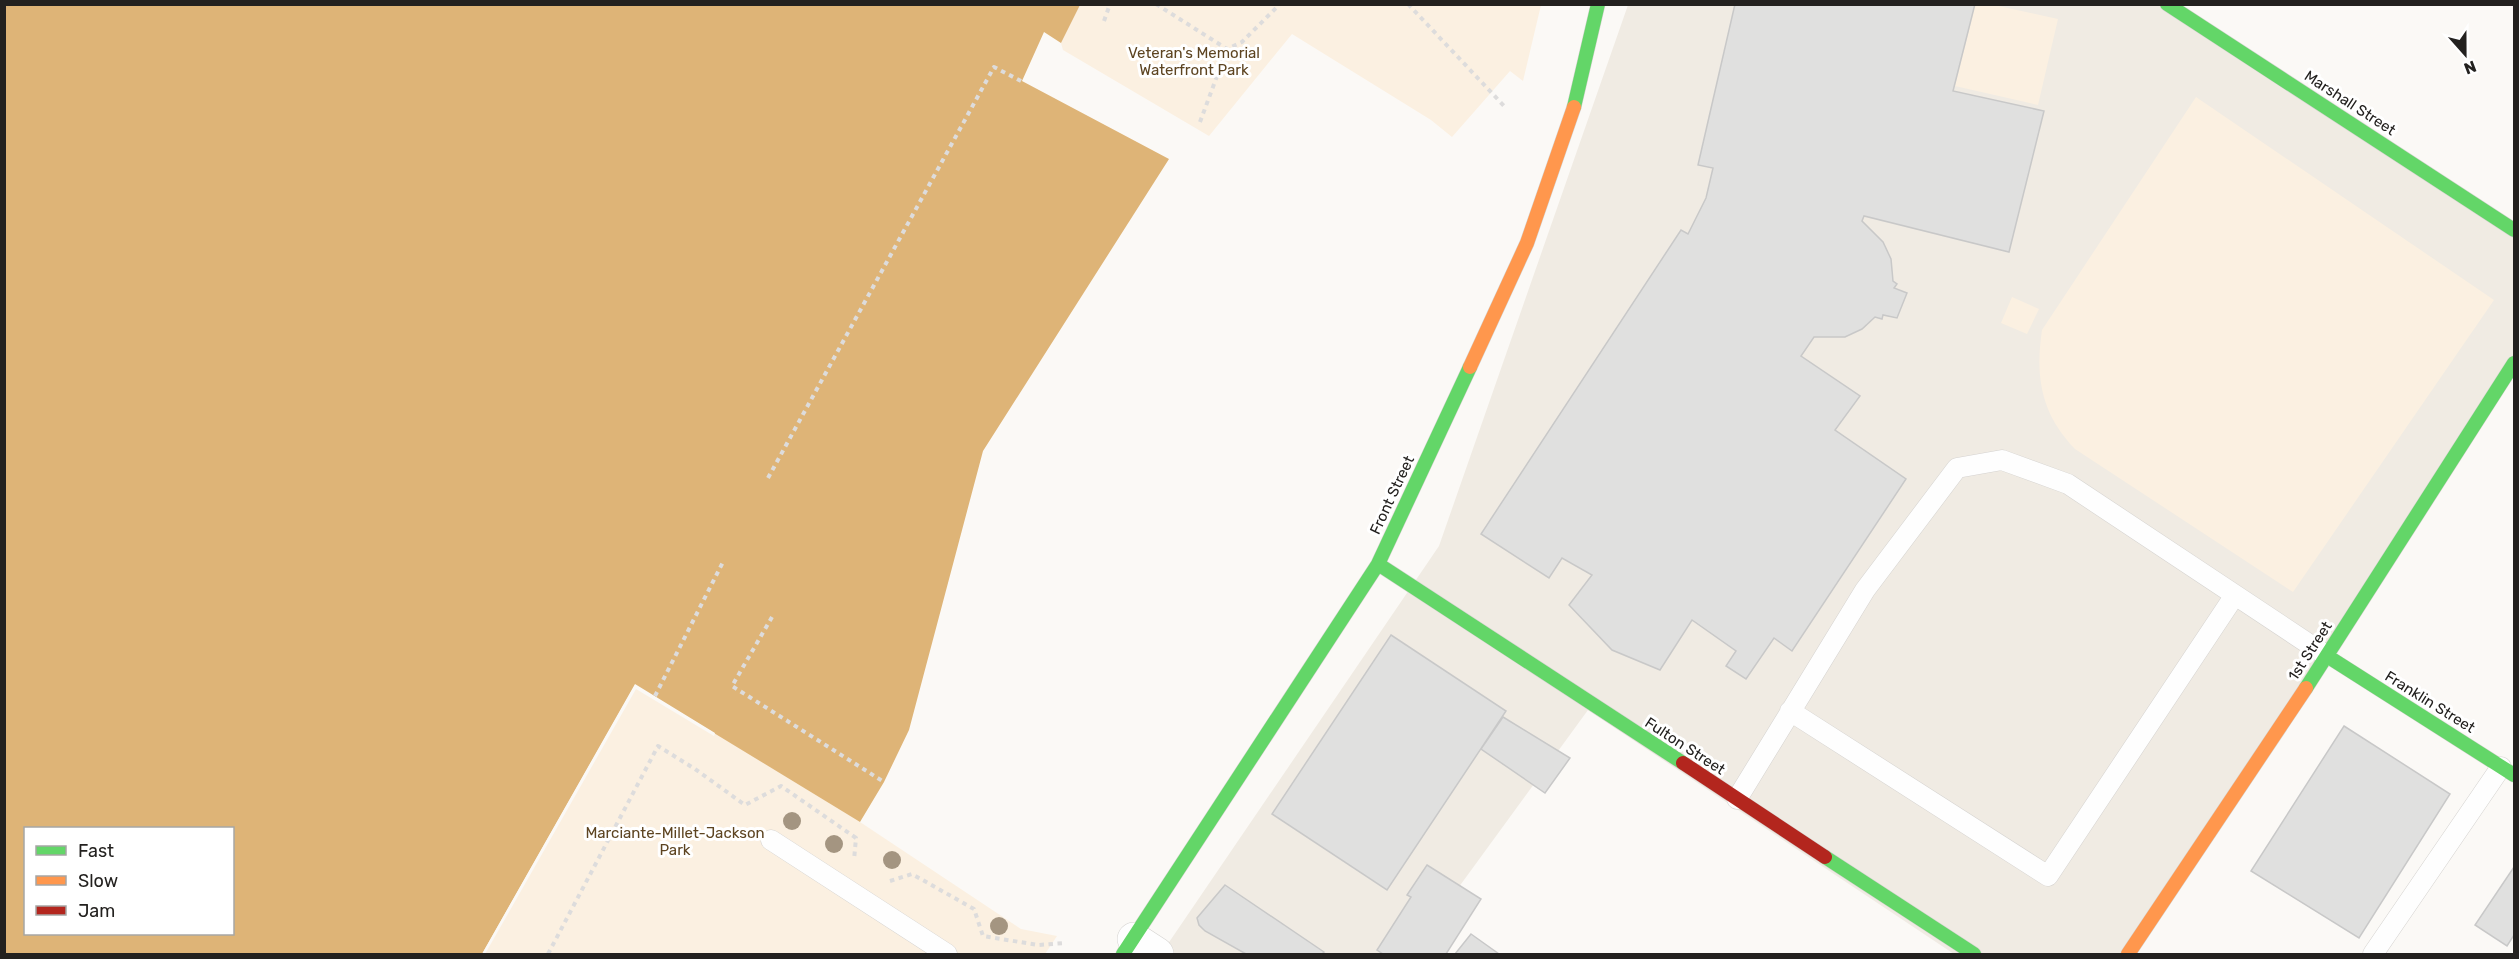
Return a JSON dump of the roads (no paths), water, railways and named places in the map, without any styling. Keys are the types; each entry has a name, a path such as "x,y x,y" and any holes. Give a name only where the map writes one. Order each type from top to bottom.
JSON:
{"street":[{"name":"Front Street","path":"1138,949 1378,564 1527,243 1577,98 1598,4"},
{"name":"Marshall Street","path":"2167,4 2514,230"},
{"name":"1st Street","path":"2128,954 2327,656 2514,363"},
{"name":"Fulton Street","path":"1378,564 1974,954"},
{"name":"Franklin Street","path":"2327,656 2508,771"}],"lane":[{"path":"1737,799 1865,590 1957,468 2002,460 2068,484 2327,656"},
{"path":"1790,711 2048,876 2235,595"},
{"path":"2373,954 2508,771"},
{"path":"771,840 947,954"}],"park label":[{"name":"Veteran's Memorial Waterfront Park","path":"1194,62"},
{"name":"Marciante-Millet-Jackson Park","path":"675,842"}]}
